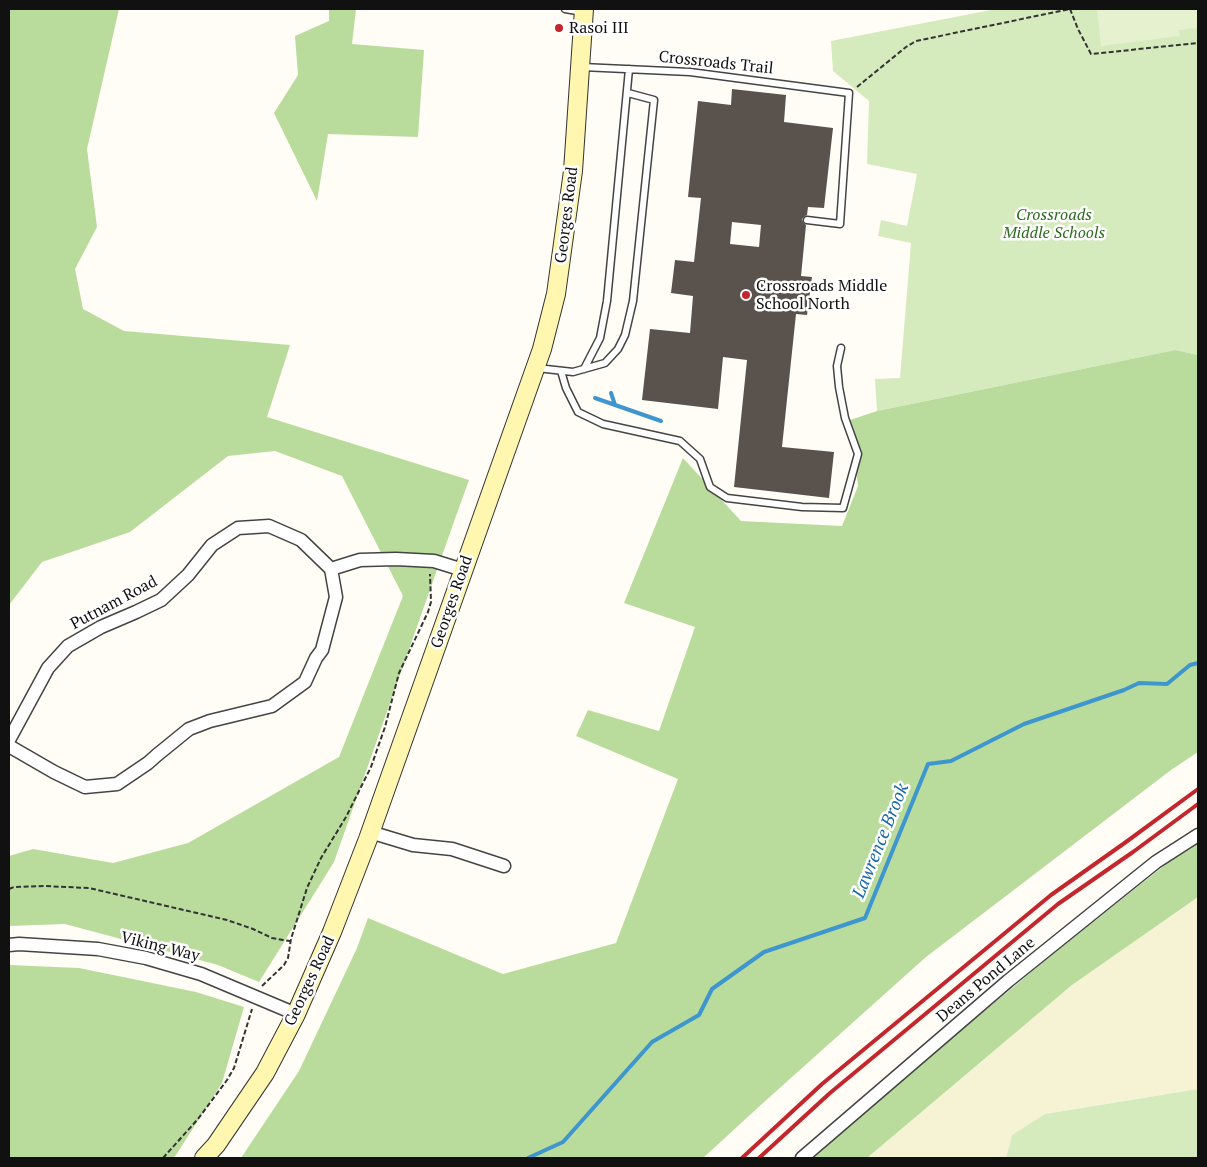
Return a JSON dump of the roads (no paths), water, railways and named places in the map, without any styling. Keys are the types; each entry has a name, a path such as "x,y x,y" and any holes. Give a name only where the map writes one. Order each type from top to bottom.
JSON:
{"street":[{"name":"Georges Road","path":"204,1158 216,1145 265,1073 296,1014 332,932 370,832 536,368 556,294 573,171 584,10"},
{"name":"Putnam Road","path":"9,740 48,668 68,646 101,627 161,600 188,575 212,545 238,528 269,526 293,536 301,540 331,568"},
{"path":"9,746 54,772 85,787 117,784 148,763 189,729 210,721 272,706 305,682 316,658 322,650 336,597 331,568 360,560 396,559 434,561 463,570"},
{"path":"370,832 413,845 452,849 504,866"},
{"name":"Deans Pond Lane","path":"802,1158 1008,981 1156,862 1198,835"},
{"name":"Viking Way","path":"9,945 98,949 146,958 201,974 296,1014"}],"lane":[{"path":"565,9 584,10"},
{"name":"Crossroads Trail","path":"580,67 690,72 849,93 840,224 807,220"},
{"path":"584,369 600,338 607,301 629,69"},
{"path":"536,368 574,372 604,363 618,350 625,335 633,302 654,100 628,93"},
{"path":"561,371 566,388 578,412 603,424 680,441 700,459 710,487 726,498 802,507 843,508 858,454 845,418 839,387 837,366 841,348"}],"waterway":[{"path":"611,393 615,405"},
{"path":"595,398 661,421"},
{"name":"Lawrence Brook","path":"528,1158 563,1142 652,1042 699,1015 712,989 764,952 865,918 928,764 951,761 1024,724 1124,690 1139,683 1167,684 1190,665 1198,663"}],"railway":[{"path":"742,1158 822,1084 1051,895 1198,789"},
{"path":"759,1158 830,1093 1058,904 1198,804"}],"place":[{"name":"Rasoi III","path":"559,28"},
{"name":"Crossroads Middle School North","path":"746,295"}],"park label":[{"name":"Crossroads Middle Schools","path":"1054,224"}]}
